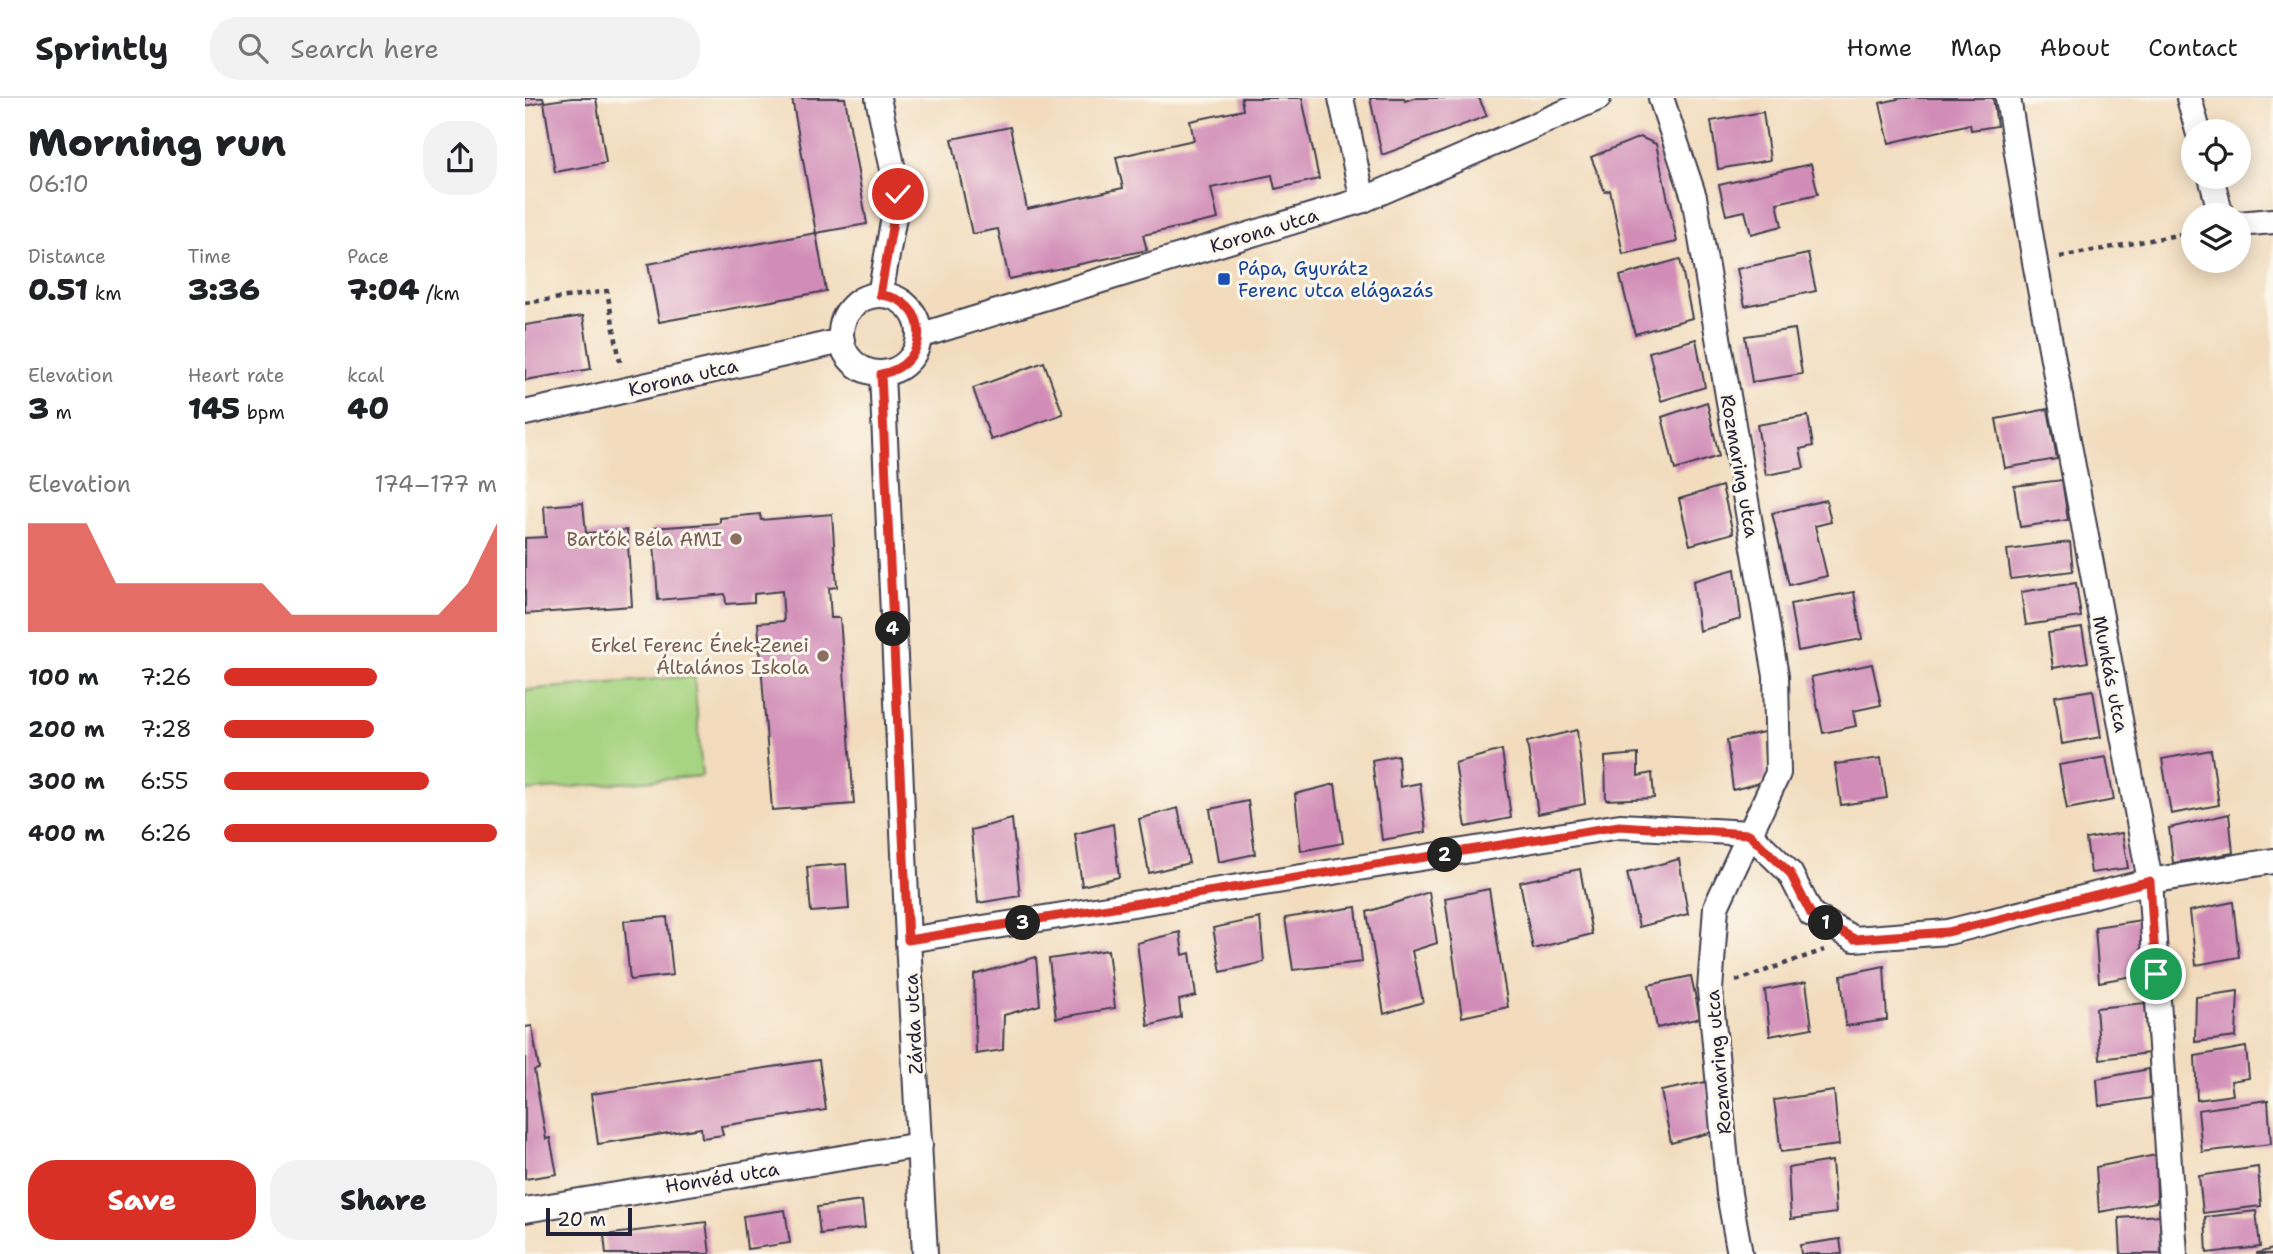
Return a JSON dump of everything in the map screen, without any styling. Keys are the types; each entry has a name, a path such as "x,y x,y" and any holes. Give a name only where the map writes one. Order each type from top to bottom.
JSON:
{"street":[{"path":"878,98 898,194 880,295"},
{"path":"1341,98 1363,200"},
{"name":"Korona utca","path":"919,337 1363,200 1570,104 1598,98"},
{"name":"Rozmaring utca","path":"1661,98 1694,197 1776,676 1778,773 1716,907 1710,990 1730,1194 1740,1254"},
{"name":"Munkás utca","path":"2008,98 2035,262 2150,881 2175,1254"},
{"path":"2189,98 2195,119"},
{"path":"2251,223 2273,221"},
{"path":"880,295 889,296 905,304 916,318 919,337 914,355 908,362 895,371 881,374 866,371 852,362 842,341 843,322 861,300 880,295"},
{"name":"Korona utca","path":"525,413 842,341"},
{"name":"Zárda utca","path":"881,374 925,1254"},
{"path":"908,940 1619,826 1749,834 1790,873 1811,914 1854,939 1948,932 2150,881 2273,861"},
{"name":"Honvéd utca","path":"525,1210 920,1145"}],"path":[{"path":"2035,262 2181,234"},
{"path":"525,303 607,291 625,390"},
{"path":"1710,990 1854,939"}],"green space":[{"path":"694,676 702,776 525,791 525,690"}],"building":[{"path":"525,98 543,98 544,102 525,106"},
{"path":"596,98 606,163 555,172 544,102"},
{"path":"792,98 845,98 867,224 816,233"},
{"path":"1241,98 1302,98 1319,179 1275,189 1272,175 1211,188 1218,219 1143,235 1147,250 1009,279 998,229 972,234 952,139 1010,127 1027,209 1123,188 1116,157 1194,140 1190,121 1243,110"},
{"path":"1370,98 1404,98 1405,101 1414,98 1479,98 1487,116 1382,155"},
{"path":"1902,98 1993,98 1997,126 1971,130 1970,124 1889,143 1880,103"},
{"path":"1763,112 1770,160 1718,169 1711,121"},
{"path":"1640,137 1656,144 1677,242 1623,254 1610,190 1605,192 1591,157"},
{"path":"1811,164 1818,194 1777,203 1782,226 1751,234 1745,211 1726,215 1719,185"},
{"path":"816,233 826,291 659,322 648,264"},
{"path":"1808,254 1816,291 1745,306 1737,269"},
{"path":"1680,259 1692,318 1635,334 1620,276"},
{"path":"583,316 591,369 525,380 525,325"},
{"path":"1795,329 1802,374 1752,382 1745,336"},
{"path":"1696,339 1705,387 1661,401 1649,352"},
{"path":"1044,362 1063,414 991,440 973,388"},
{"path":"1707,402 1719,456 1675,470 1662,417"},
{"path":"2048,409 2057,459 2005,468 1996,419"},
{"path":"1808,416 1813,446 1800,449 1804,468 1766,475 1757,425"},
{"path":"2062,480 2068,520 2020,527 2014,486"},
{"path":"1722,486 1733,533 1690,545 1679,499"},
{"path":"1826,500 1831,522 1815,526 1827,576 1789,585 1772,513"},
{"path":"583,503 586,533 627,530 632,606 525,614 525,538 546,537 544,506"},
{"path":"760,514 761,520 832,514 837,587 829,588 831,618 840,618 854,804 772,810 758,623 784,621 782,591 754,594 754,602 726,604 725,594 658,600 653,528 720,523 720,518"},
{"path":"2070,542 2073,571 2011,579 2007,550"},
{"path":"1735,569 1741,619 1699,631 1693,581"},
{"path":"2076,583 2081,617 2026,625 2021,592"},
{"path":"1854,592 1862,639 1798,651 1790,604"},
{"path":"2082,628 2088,662 2053,668 2048,633"},
{"path":"1872,664 1881,705 1853,711 1856,726 1823,733 1811,677"},
{"path":"2093,690 2101,737 2062,744 2055,696"},
{"path":"1577,730 1585,804 1538,814 1527,742"},
{"path":"1764,732 1766,781 1733,790 1727,740"},
{"path":"1502,750 1511,818 1466,827 1455,763"},
{"path":"2211,750 2219,805 2171,814 2162,759"},
{"path":"1638,754 1638,776 1652,773 1654,798 1606,800 1605,757"},
{"path":"1398,755 1400,787 1420,783 1426,832 1382,840 1372,760"},
{"path":"2106,757 2114,800 2067,809 2059,765"},
{"path":"1881,758 1887,798 1841,805 1835,764"},
{"path":"1335,784 1343,843 1301,851 1295,794"},
{"path":"1248,801 1255,854 1218,862 1210,809"},
{"path":"1178,808 1189,863 1149,873 1139,819"},
{"path":"2229,814 2233,853 2173,863 2169,828"},
{"path":"1012,819 1020,896 978,903 971,830"},
{"path":"1113,824 1119,877 1082,886 1075,834"},
{"path":"2122,833 2128,868 2091,873 2086,839"},
{"path":"1679,859 1688,914 1639,927 1627,873"},
{"path":"846,864 849,909 811,912 807,867"},
{"path":"1580,869 1592,934 1533,949 1520,882"},
{"path":"1489,889 1508,1007 1462,1017 1445,898"},
{"path":"1429,892 1437,943 1412,951 1423,1002 1384,1014 1367,912"},
{"path":"2233,902 2239,957 2196,965 2190,911"},
{"path":"1356,907 1362,962 1293,970 1285,918"},
{"path":"667,917 673,975 630,980 624,921"},
{"path":"1260,918 1264,962 1221,972 1213,928"},
{"path":"2142,920 2144,974 2099,982 2095,927"},
{"path":"1180,932 1183,955 1190,953 1196,996 1179,1000 1181,1017 1148,1026 1137,943"},
{"path":"1108,950 1115,1008 1056,1018 1049,959"},
{"path":"1036,957 1040,1005 1004,1015 1003,1050 976,1054 974,975"},
{"path":"1884,966 1887,1020 1846,1026 1841,975"},
{"path":"1691,976 1700,1018 1657,1028 1649,985"},
{"path":"1806,982 1812,1028 1770,1036 1765,990"},
{"path":"2238,991 2236,1037 2195,1042 2196,997"},
{"path":"2145,1003 2149,1053 2100,1059 2096,1008"},
{"path":"532,1026 539,1069 534,1070 546,1139 550,1138 557,1174 525,1179 525,1027"},
{"path":"2246,1047 2249,1078 2231,1081 2233,1095 2197,1100 2195,1056"},
{"path":"819,1060 826,1110 721,1126 723,1135 702,1138 701,1128 598,1144 591,1094"},
{"path":"2149,1069 2151,1098 2099,1106 2097,1079"},
{"path":"1706,1082 1713,1132 1671,1143 1661,1091"},
{"path":"1834,1091 1839,1145 1781,1152 1774,1100"},
{"path":"2268,1100 2271,1144 2202,1152 2198,1110"},
{"path":"2156,1155 2157,1202 2099,1212 2096,1167"},
{"path":"1832,1161 1836,1213 1791,1219 1788,1168"},
{"path":"2258,1167 2261,1206 2203,1213 2199,1176"},
{"path":"862,1201 865,1228 820,1234 817,1207"},
{"path":"785,1210 790,1243 747,1249 743,1216"},
{"path":"2256,1211 2260,1247 2207,1253 2205,1217"},
{"path":"2160,1215 2161,1254 2121,1254 2119,1218"},
{"path":"706,1222 710,1254 606,1254 604,1235"},
{"path":"1840,1239 1842,1254 1801,1254 1800,1245"},
{"path":"2273,1249 2273,1254 2257,1254 2257,1253"}],"place":[{"name":"Pápa, Gyurátz Ferenc utca elágazás","path":"1224,279"},
{"name":"Bartók Béla AMI","path":"736,539"},
{"name":"Erkel Ferenc Ének-Zenei Általános Iskola","path":"823,656"}],"route":[{"path":"898,194 880,295 898,299 912,311 919,327 919,337 918,346 908,362 895,371 881,374 908,940 1619,826 1749,834 1790,873 1811,914 1854,939 1948,932 2150,881 2156,974"}]}
